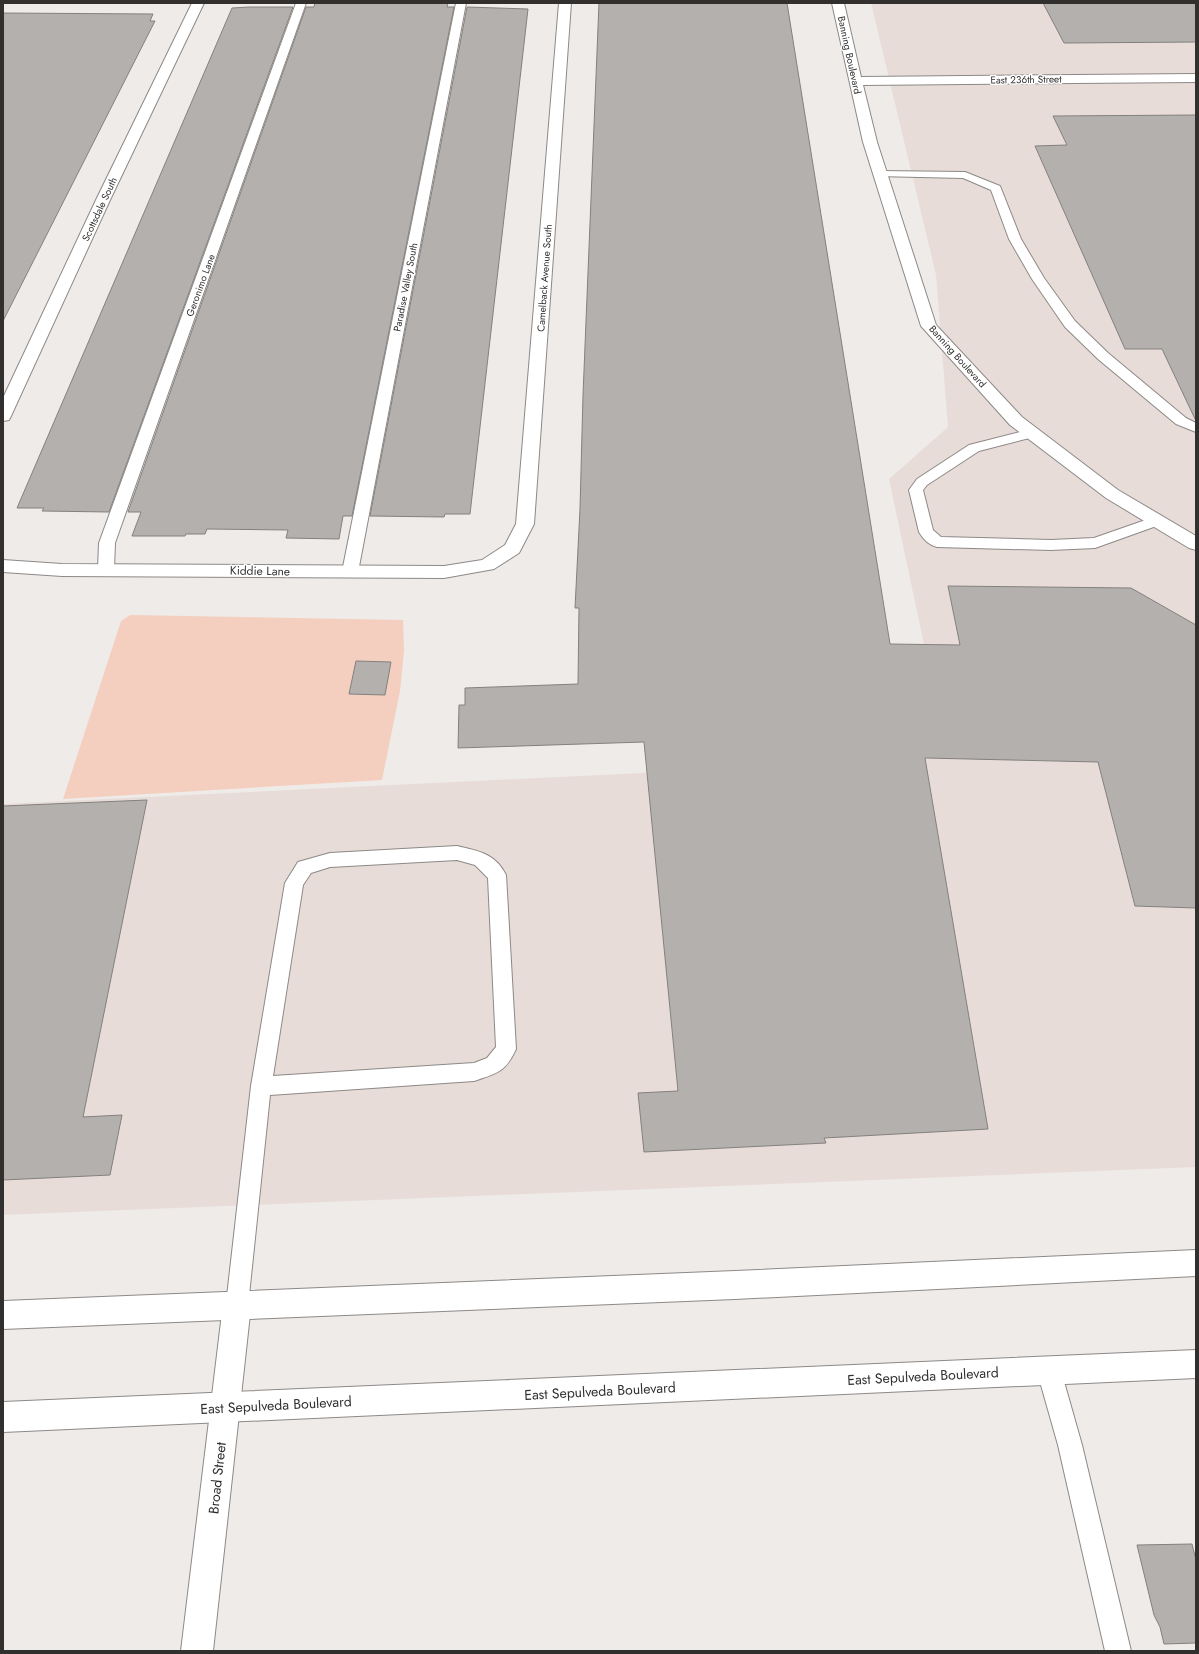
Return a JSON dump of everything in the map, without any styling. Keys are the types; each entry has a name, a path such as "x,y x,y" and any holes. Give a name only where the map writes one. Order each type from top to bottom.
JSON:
{"street":[{"name":"Scottsdale South","path":"3,416 103,200 198,3"},
{"name":"Camelback Avenue South","path":"512,549 525,524 565,3"},
{"name":"Banning Boulevard","path":"838,3 870,142 929,326 1016,421 1112,494 1196,544"},
{"name":"East 236th Street","path":"855,81 1196,78"},
{"name":"Kiddie Lane","path":"3,566 62,570 106,569 444,572 487,565 512,549"},
{"path":"7,1318 237,1305 734,1285 1196,1263"},
{"name":"Broad Street","path":"197,1651 237,1305"},
{"name":"East Sepulveda Boulevard","path":"3,1417 1196,1364"}],"lane":[{"name":"Geronimo Lane","path":"106,569 107,542 301,3"},
{"name":"Paradise Valley South","path":"350,572 461,3"},
{"path":"880,174 965,174 996,188 1015,239 1038,279 1070,324 1103,356 1175,416 1196,428"},
{"path":"1032,433 974,448 922,482 916,490 926,532 937,542 1051,544 1095,543 1157,521"},
{"path":"237,1305 261,1086 294,883 305,867 330,860 457,852 481,859 497,875 506,1049 494,1065 474,1072 261,1086"},
{"path":"1049,1371 1070,1445 1118,1651"}],"shaded area":[{"path":"871,3 1196,3 1196,1167 3,1215 3,804 948,758 889,479 948,427 936,275"},
{"path":"130,615 403,620 404,651 400,691 382,780 63,799 121,621"}],"building":[{"path":"315,3 448,3 447,7 454,7 352,516 343,516 339,539 286,538 288,530 207,529 205,534 186,534 185,536 132,536 141,512 128,512 306,7 314,7"},
{"path":"599,3 787,3 890,644 960,645 948,586 1131,588 1196,625 1196,908 1135,906 1098,762 925,758 988,1129 824,1138 826,1143 644,1152 638,1093 678,1091 644,742 458,748 459,705 465,705 465,688 578,684 579,608 575,608"},
{"path":"1043,3 1196,3 1196,42 1064,43"},
{"path":"293,7 109,512 42,511 44,508 17,508 232,8"},
{"path":"467,7 528,9 470,514 445,514 444,517 370,516"},
{"path":"3,13 153,14 150,21 155,21 3,321"},
{"path":"1196,115 1196,421 1162,349 1125,349 1035,146 1067,145 1053,116"},
{"path":"356,661 391,662 385,695 349,694"},
{"path":"147,800 83,1117 122,1115 110,1175 3,1180 3,806"},
{"path":"1192,1544 1196,1560 1196,1643 1164,1644 1160,1627 1154,1615 1137,1545"}]}
